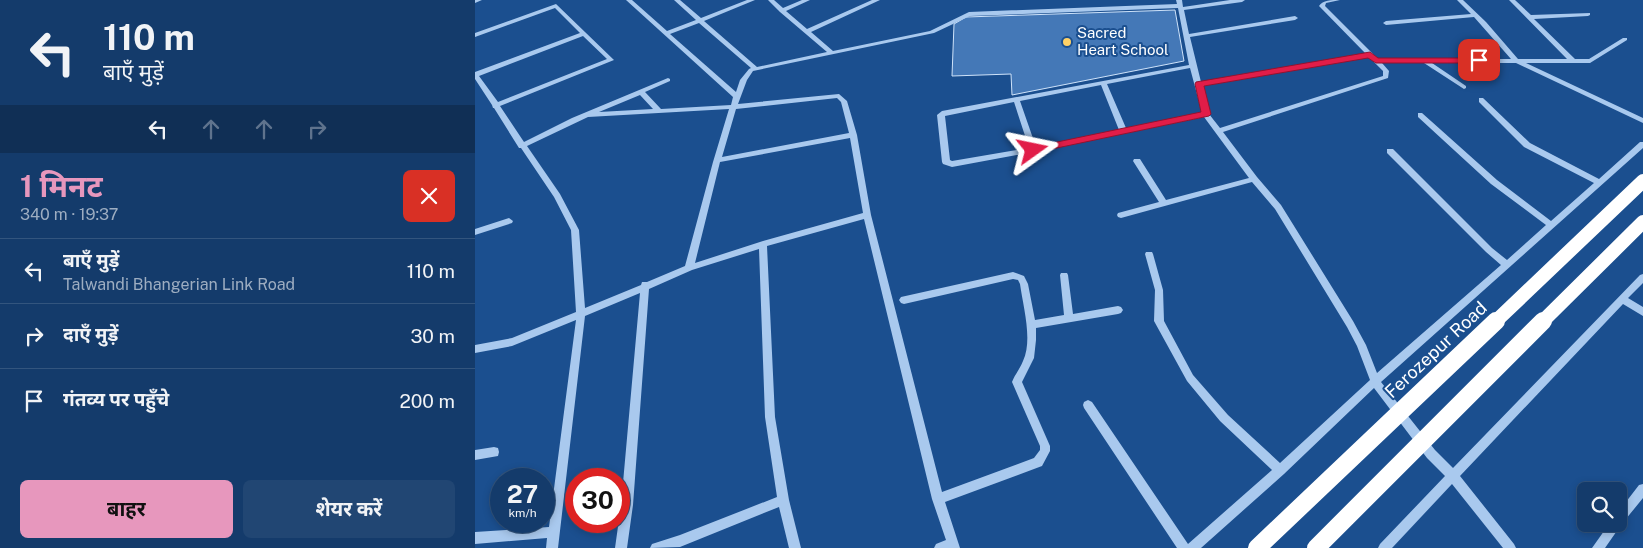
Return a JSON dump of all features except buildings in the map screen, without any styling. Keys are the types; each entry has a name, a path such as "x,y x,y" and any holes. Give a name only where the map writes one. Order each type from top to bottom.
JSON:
{"highway":[{"name":"Ferozepur Road","path":"1257,548 1643,181"},
{"path":"1316,548 1643,222"}],"street":[{"path":"475,1 479,0"},
{"path":"495,106 611,60 551,0"},
{"path":"629,0 736,96"},
{"path":"677,0 755,68"},
{"path":"667,33 753,0"},
{"path":"771,0 805,32 831,52"},
{"path":"781,11 807,0"},
{"path":"805,32 877,0"},
{"path":"689,268 736,96 746,74 755,68 932,32 969,14 1180,5 1242,0"},
{"path":"1219,131 1384,78 1387,73 1376,60 1322,6 1325,2 1337,0"},
{"path":"1460,0 1476,15 1515,60 1643,121"},
{"path":"1512,0 1573,61"},
{"path":"1180,5 1193,66 1206,114 1254,179 1278,207 1350,324 1361,345 1375,381 1431,454 1452,475 1510,548"},
{"path":"475,35 556,6"},
{"path":"1530,17 1588,14"},
{"path":"1385,23 1476,15"},
{"path":"1187,36 1295,18"},
{"path":"555,532 581,315 573,224 557,196 476,78 584,33"},
{"path":"1376,60 1573,61 1595,59 1625,39"},
{"path":"1199,84 1370,55"},
{"path":"1425,60 1464,87"},
{"path":"1193,66 943,113 946,162 952,164 1033,150 1206,114"},
{"path":"522,146 668,80"},
{"path":"1103,83 1123,131"},
{"path":"641,92 659,110"},
{"path":"589,115 733,107 839,96 843,101 853,135 867,215 938,499 953,545 940,548"},
{"path":"1016,99 1033,150"},
{"path":"1481,100 1502,118 1527,145 1599,182"},
{"path":"1421,115 1494,182 1551,225"},
{"path":"718,160 853,135"},
{"path":"1192,548 1280,470 1375,381 1643,144"},
{"path":"1391,151 1489,250 1506,264"},
{"path":"1137,161 1164,203"},
{"path":"1121,215 1254,179"},
{"path":"475,349 521,339 689,268 763,244 867,215"},
{"path":"475,232 509,221"},
{"path":"763,244 770,417 783,500 795,548"},
{"path":"1149,254 1159,290 1159,320 1190,378 1224,418 1280,470"},
{"path":"1064,275 1069,318"},
{"path":"904,300 1003,277 1018,276 1024,284 1030,325 1028,361 1017,382 1045,446 1042,457 1038,462 938,499"},
{"path":"1385,548 1452,475 1643,277"},
{"path":"621,548 627,505 645,285"},
{"path":"1622,299 1643,312"},
{"path":"1030,325 1118,310"},
{"path":"1087,405 1184,548"},
{"path":"475,455 494,452"},
{"path":"1627,510 1643,489"},
{"path":"656,548 680,541 783,500"},
{"path":"1598,548 1610,532"},
{"path":"475,538 542,533"},
{"path":"552,548 555,533"}],"place":[{"name":"Sacred Heart School","path":"1067,42"}],"route":[{"path":"1033,150 1206,114 1199,84 1370,55 1376,60 1479,60"}]}
